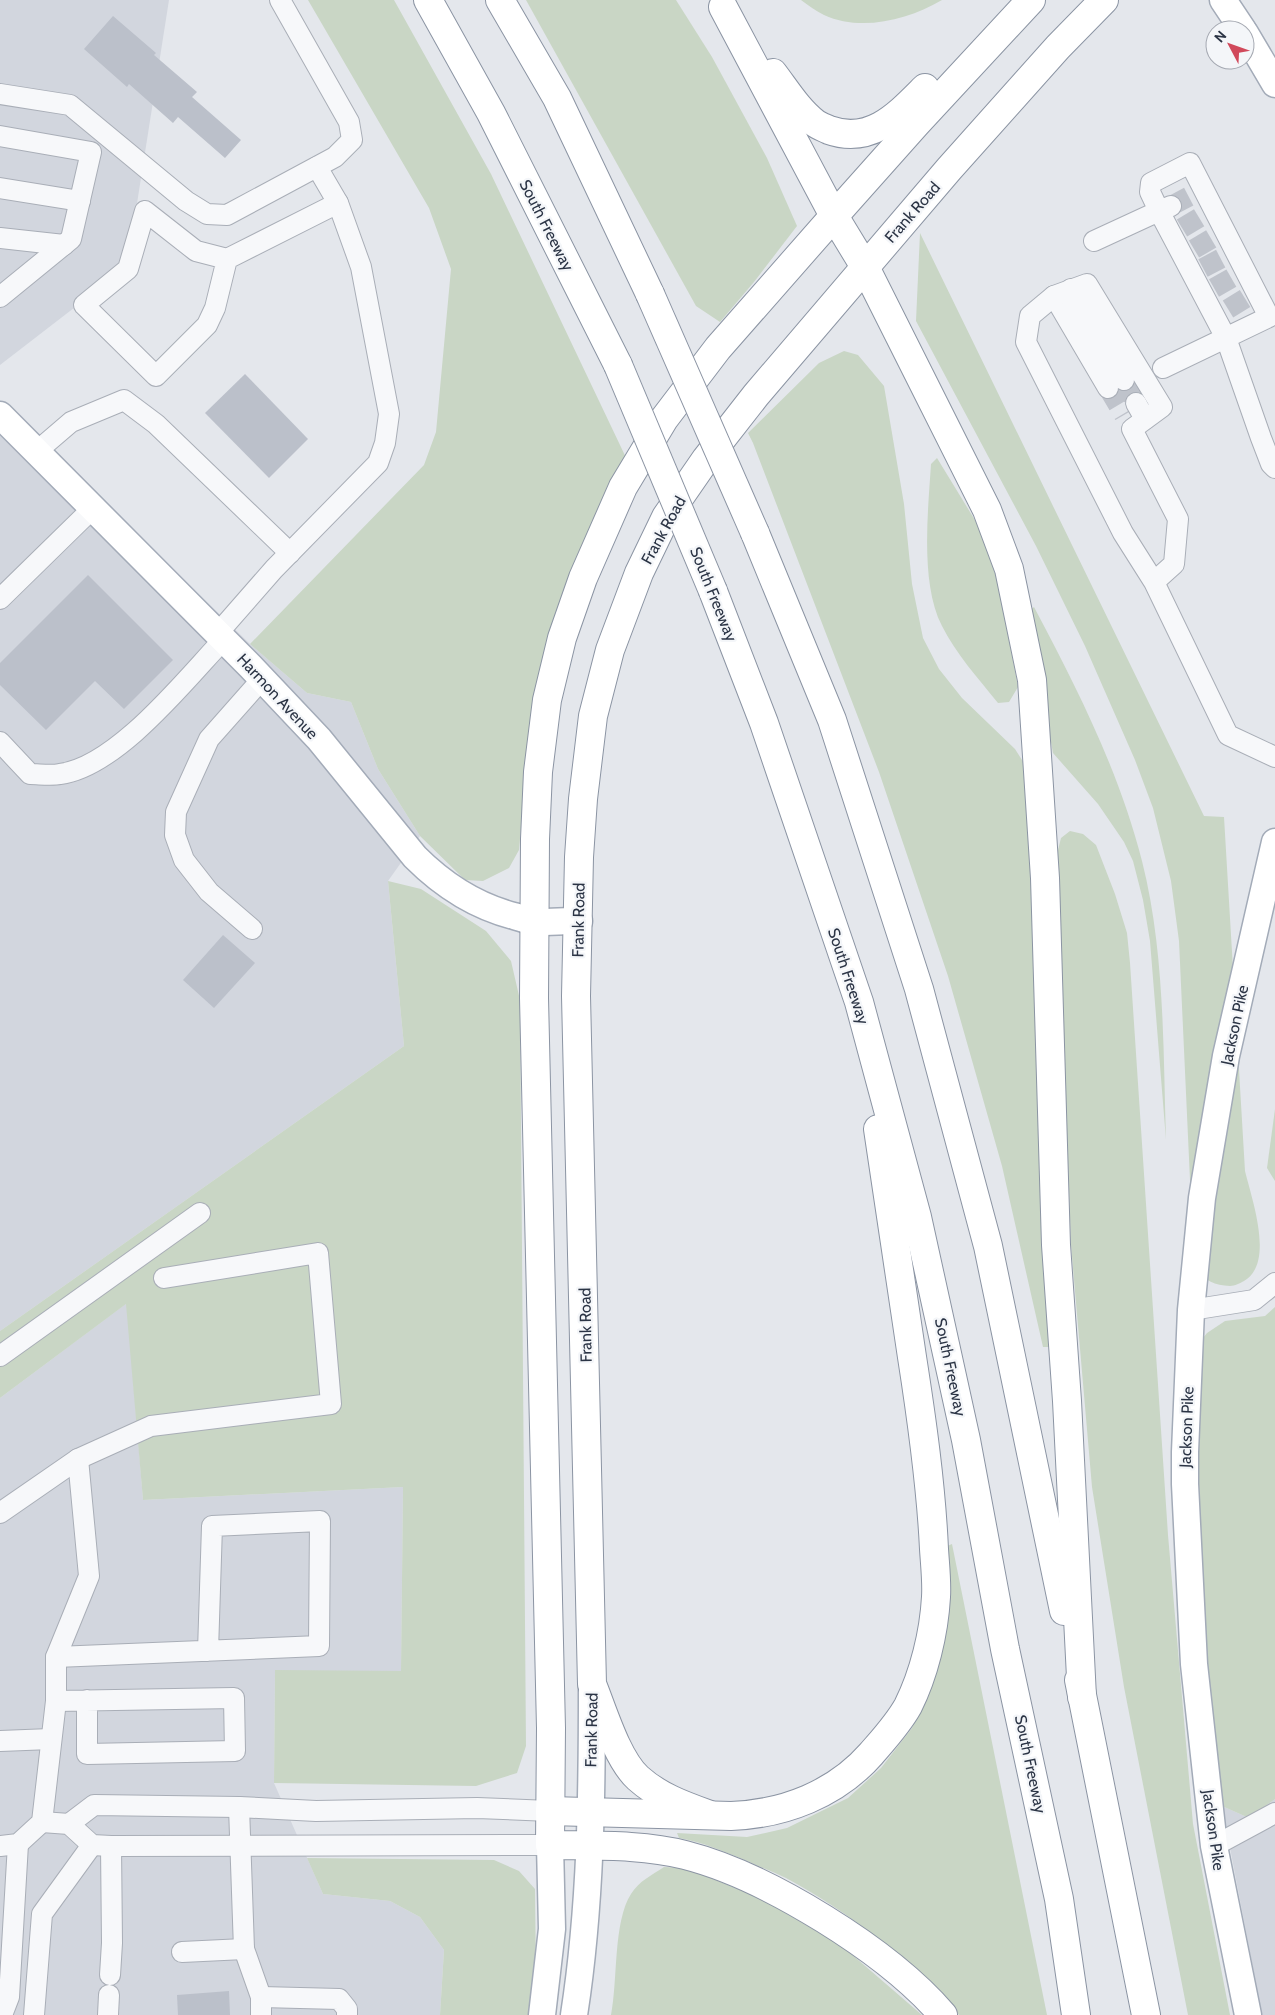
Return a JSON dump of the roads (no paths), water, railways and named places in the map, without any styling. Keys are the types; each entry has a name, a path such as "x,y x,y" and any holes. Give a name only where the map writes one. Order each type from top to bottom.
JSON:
{"highway":[{"name":"South Freeway","path":"428,0 491,113 618,365 713,591 764,723 859,1002 917,1217 943,1328 968,1449 1005,1649 1059,1899 1076,2015"},
{"path":"500,0 557,98 650,294 755,533 832,720 919,989 988,1246 1146,2015"},
{"path":"721,3 801,110 816,125 840,134 869,133 900,114 1004,8 1016,0"},
{"path":"943,2015 906,1977 820,1916 778,1893 729,1870 686,1855 656,1850 550,1845 551,1728 535,1008 535,840 540,754 548,700 562,638 583,578 623,487 664,419 718,348 947,90 1031,0"},
{"name":"Frank Road","path":"592,1684 576,996 579,858 583,799 593,716 610,650 639,574 666,517 706,459 756,395 865,267 1058,47 1104,0"},
{"path":"721,3 834,216 865,267 987,510 1009,569 1032,680 1045,878 1056,1245 1067,1401 1082,1697"},
{"path":"550,1811 754,1815 791,1806 825,1791 856,1771 896,1726 908,1705 924,1665 936,1597 927,1458 859,1002"},
{"path":"592,1684 626,1763 638,1778 659,1794 678,1804 710,1815"}],"main road":[{"path":"1223,0 1236,20"},
{"path":"1255,50 1275,84"},
{"name":"Harmon Avenue","path":"0,415 221,636 319,739 415,857 428,870 462,896 485,907 535,922 579,921"},
{"name":"Jackson Pike","path":"1248,2015 1214,1846 1194,1664 1184,1484 1191,1310 1202,1198 1223,1075 1275,842"},
{"name":"Frank Road","path":"574,2015 582,1966 589,1846 592,1684"},
{"path":"542,2015 552,1928 550,1845"}],"lane":[{"path":"0,94 70,105 186,201 207,214 227,215 317,167 335,156 352,140 349,122 280,0"},
{"path":"0,136 91,152 71,239 0,297"},
{"path":"1163,368 1226,338 1269,317 1251,295 1208,212 1198,192 1190,163 1151,183 1150,192 1165,209 1221,312 1226,338 1260,438 1271,464 1275,468"},
{"path":"0,742 30,774 61,774 87,765 133,736 221,636 290,553 378,463 389,414 362,266 338,204 317,167"},
{"path":"0,188 80,200"},
{"path":"227,259 215,308 207,325 156,376 84,305 128,268 145,212 196,250 227,259 338,204"},
{"path":"1094,241 1165,209"},
{"path":"0,238 64,245"},
{"path":"1154,582 1174,564 1178,519 1134,417 1162,407 1087,284 1062,292 1030,316 1026,342 1123,532 1154,582 1228,735 1275,757"},
{"path":"1062,292 1116,384"},
{"path":"36,452 72,422 124,400 156,424 290,553"},
{"path":"0,599 93,508"},
{"path":"252,929 208,892 184,860 175,835 176,812 210,740 262,679"},
{"path":"0,1356 200,1213"},
{"path":"0,1513 78,1459 151,1426 331,1404 318,1253 164,1278"},
{"path":"1191,1310 1254,1300 1275,1284"},
{"path":"42,1822 56,1701 56,1658 89,1576 78,1459"},
{"path":"56,1658 319,1646 320,1521 212,1526 208,1651"},
{"path":"56,1701 87,1700 234,1698 235,1752 87,1754 87,1700"},
{"path":"0,1742 50,1740"},
{"path":"68,1824 94,1805 239,1807 316,1811 477,1808 550,1811"},
{"path":"239,1807 244,1949 261,2006 339,1999 347,2009 347,2015"},
{"path":"1214,1846 1275,1813"},
{"path":"2,2015 9,1997 9,1845 42,1822 68,1824 102,1845 550,1845"},
{"path":"102,1845 112,1943 110,1975"},
{"path":"34,2015 42,1914 102,1845"},
{"path":"182,1952 244,1949"}],"tunnel":[{"path":"1171,206 1192,195"},
{"path":"1182,228 1202,216"},
{"path":"1194,249 1216,236"},
{"path":"1203,268 1224,257"},
{"path":"1214,288 1235,276"},
{"path":"1228,309 1246,298"},
{"path":"1124,380 1136,403"},
{"path":"1108,388 1124,415"}]}
